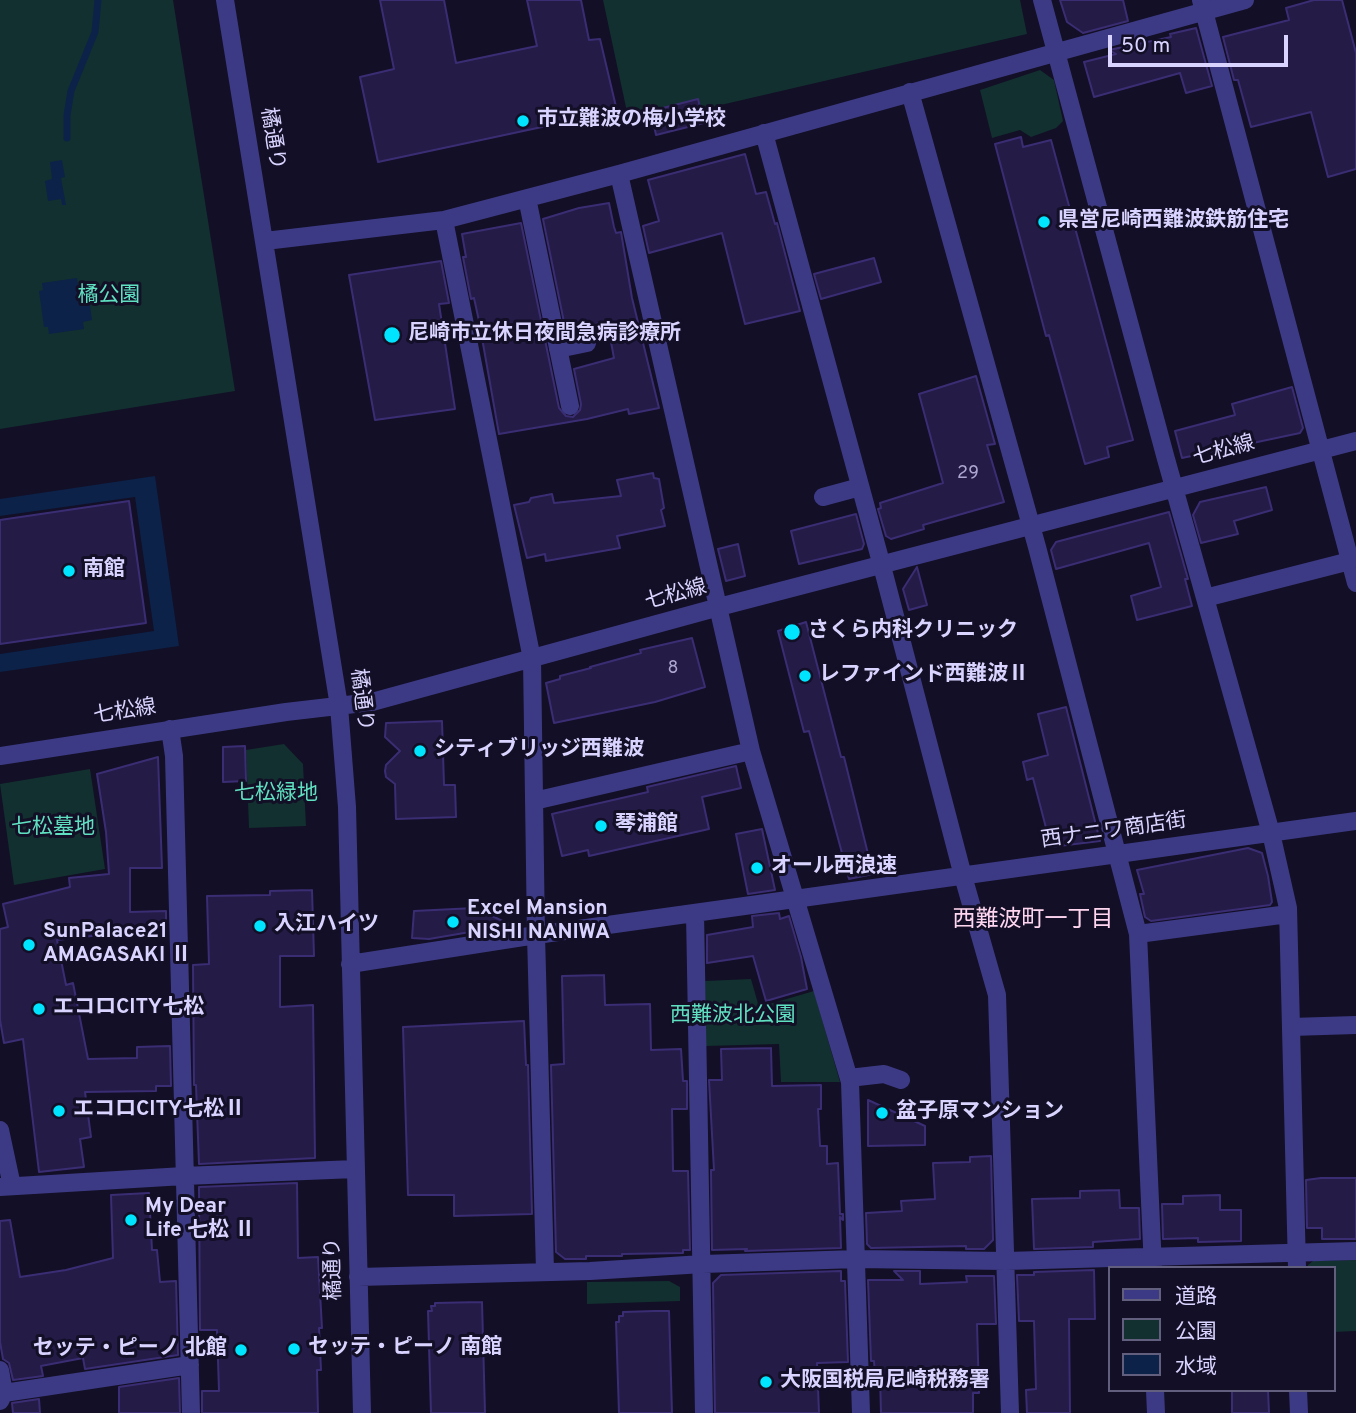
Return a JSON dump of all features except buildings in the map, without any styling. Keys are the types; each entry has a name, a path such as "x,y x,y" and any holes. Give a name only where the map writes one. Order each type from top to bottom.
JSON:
{"street":[{"name":"橘通り","path":"225,0 339,706 347,807 362,1413"},
{"path":"1042,0 1174,489 1271,833 1288,914 1297,1260"},
{"path":"265,242 444,220 619,174 1056,51 1203,5 1245,0"},
{"path":"1203,5 1356,583"},
{"path":"910,92 1031,527 1138,934 1153,1262"},
{"path":"764,133 997,995 1010,1413"},
{"path":"619,174 751,751 849,1078 861,1413"},
{"path":"527,198 569,406"},
{"path":"444,220 531,659 545,1271"},
{"path":"558,349 587,343"},
{"name":"七松線","path":"0,756 170,729 372,702 719,607 1356,441"},
{"path":"823,498 860,487"},
{"path":"1205,598 1350,561"},
{"path":"170,729 174,756 191,1413"},
{"path":"534,801 751,751"},
{"name":"西ナニワ商店街","path":"350,964 536,935 1356,821"},
{"path":"695,913 704,1413"},
{"path":"1138,934 1288,914"},
{"path":"1291,1027 1356,1025"},
{"path":"849,1078 884,1074 901,1080"},
{"path":"0,1130 6,1187 355,1169"},
{"path":"358,1277 857,1259 1153,1262 1297,1260 1356,1251"},
{"path":"0,1370 2,1397 190,1365"},
{"path":"1155,1392 1156,1413"},
{"path":"1298,1392 1299,1413"}],"green space":[{"name":"橘公園","path":"0,0 173,0 235,391 0,429"},
{"path":"603,0 1020,0 1027,34 630,126"},
{"path":"1040,70 1054,80 1063,121 1056,128 1031,137 1020,130 992,138 980,90"},
{"name":"七松緑地","path":"284,744 303,764 306,826 249,828 246,750"},
{"name":"七松墓地","path":"90,769 105,869 14,885 0,784"},
{"name":"西難波北公園","path":"751,979 759,1007 814,991 840,1082 781,1082 779,1044 706,1046 705,981"},
{"path":"1356,1260 1356,1331 1335,1332 1335,1266 1308,1266 1313,1261"},
{"path":"669,1281 680,1287 680,1301 587,1304 587,1282"}],"water":[{"path":"62,160 65,177 61,178 66,205 62,205 61,199 48,201 45,181 52,179 50,162"},
{"path":"77,278 78,285 87,284 92,320 83,322 84,329 49,334 48,327 44,327 39,291 43,290 42,283"},
{"path":"155,476 179,646 0,672 0,654 154,631 135,497 0,516 0,499"}],"waterway":[{"path":"67,138 71,91 95,32 98,0"}],"place":[{"name":"市立難波の梅小学校","path":"523,121"},
{"name":"県営尼崎西難波鉄筋住宅","path":"1044,222"},
{"name":"尼崎市立休日夜間急病診療所","path":"392,335"},
{"name":"南館","path":"69,571"},
{"name":"さくら内科クリニック","path":"792,632"},
{"name":"レファインド西難波Ⅱ","path":"805,676"},
{"name":"シティブリッジ西難波","path":"420,751"},
{"name":"琴浦館","path":"601,826"},
{"name":"オール西浪速","path":"757,868"},
{"name":"Excel Mansion NISHI NANIWA","path":"453,922"},
{"name":"入江ハイツ","path":"260,926"},
{"name":"SunPalace21 AMAGASAKI Ⅱ","path":"29,945"},
{"name":"エコロCITY七松","path":"39,1009"},
{"name":"エコロCITY七松Ⅱ","path":"59,1111"},
{"name":"盆子原マンション","path":"882,1113"},
{"name":"My Dear Life 七松 Ⅱ","path":"131,1220"},
{"name":"セッテ・ピーノ 南館","path":"294,1349"},
{"name":"セッテ・ピーノ 北館","path":"241,1350"},
{"name":"大阪国税局尼崎税務署","path":"766,1382"}],"district":[{"name":"西難波町一丁目","path":"1033,921"}]}
